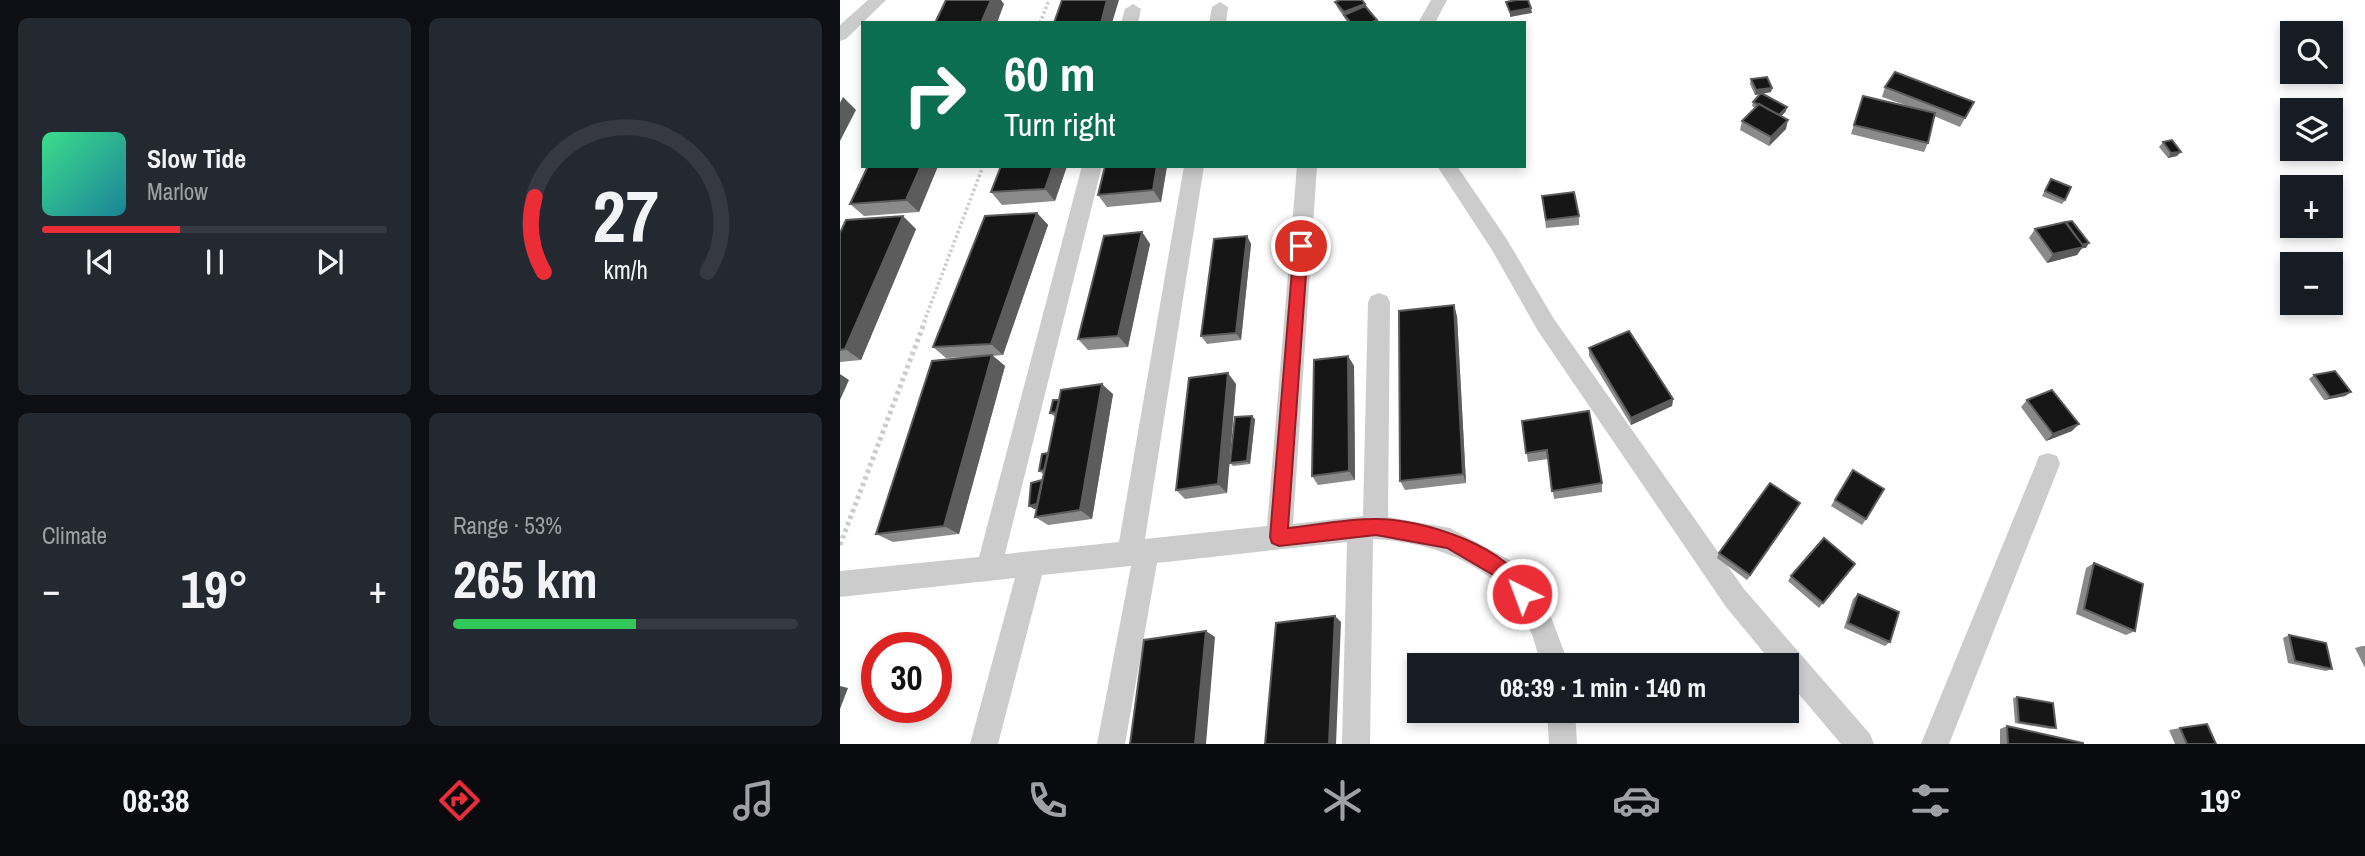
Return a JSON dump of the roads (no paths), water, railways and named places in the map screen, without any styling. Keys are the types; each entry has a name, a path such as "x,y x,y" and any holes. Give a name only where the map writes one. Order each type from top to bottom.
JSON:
{"street":[{"path":"840,35 878,0"},
{"path":"1427,21 1439,0"},
{"path":"988,570 1091,168"},
{"path":"1111,744 1194,168"},
{"path":"1279,537 1307,168"},
{"path":"1448,168 1499,244 1546,325 1735,598 1860,744"},
{"path":"1356,744 1379,302"},
{"path":"1935,744 2048,464"},
{"path":"840,584 1031,566 1368,528 1450,540 1506,572 1538,615 1551,653"},
{"path":"984,744 1031,566"},
{"path":"1562,723 1563,744"}]}
